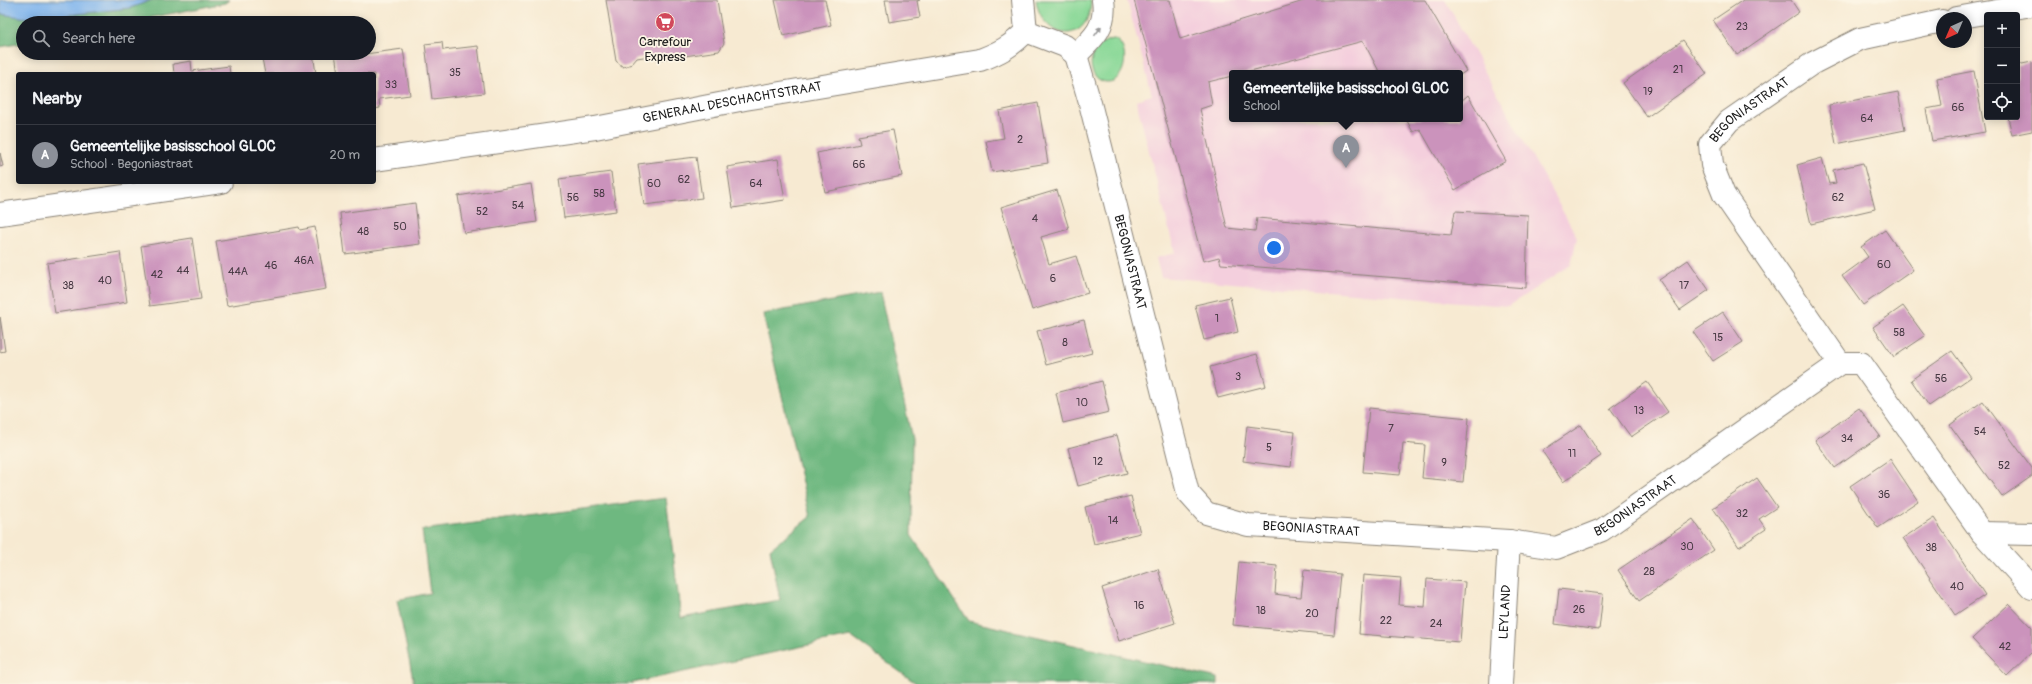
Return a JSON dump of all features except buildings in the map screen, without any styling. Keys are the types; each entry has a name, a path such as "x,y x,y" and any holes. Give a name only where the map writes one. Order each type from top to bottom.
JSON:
{"street":[{"path":"1023,0 1026,31 1064,46 1076,54 1089,42 1102,26 1105,10 1103,0"},
{"path":"1962,11 2032,5"},
{"name":"BEGONIASTRAAT","path":"1076,54 1092,111 1188,494 1206,513 1248,525 1509,541 1556,548 1602,530 1840,363 1724,195 1712,165 1710,144 1729,121 1813,64 1860,40 1936,22"},
{"name":"GENERAAL DESCHACHTSTRAAT","path":"376,160 595,128 745,99 980,60 1000,52 1014,44 1026,31"},
{"path":"0,214 207,184"},
{"path":"1840,363 1861,363 1982,533 2032,588"},
{"path":"1982,533 2032,534"},
{"name":"LEYLAND","path":"1501,684 1509,541"}],"shaded area":[{"path":"1127,0 1445,0 1577,237 1571,265 1508,306 1161,277 1156,258 1175,253 1136,100 1152,95"}],"green space":[{"path":"152,0 229,0 225,3 159,16 60,16 130,8"},
{"path":"1036,0 1091,0 1089,15 1083,26 1075,31 1065,33 1056,30 1047,24 1040,14"},
{"path":"0,14 16,16 16,44 0,47"},
{"path":"1114,39 1120,43 1123,50 1125,58 1124,66 1116,79 1110,82 1102,81 1097,78 1092,70 1092,59 1096,49 1100,45"},
{"path":"880,292 912,439 911,535 969,621 1218,678 1218,684 917,684 850,636 628,684 414,684 397,600 430,593 422,530 666,498 681,618 780,600 770,549 810,517 763,314"}],"water":[{"path":"0,0 152,0 130,8 60,16 16,16 0,14"}],"place":[{"name":"Carrefour Express","path":"665,22"},
{"name":"Gemeentelijke basisschool GLOC","path":"1346,168"}]}
